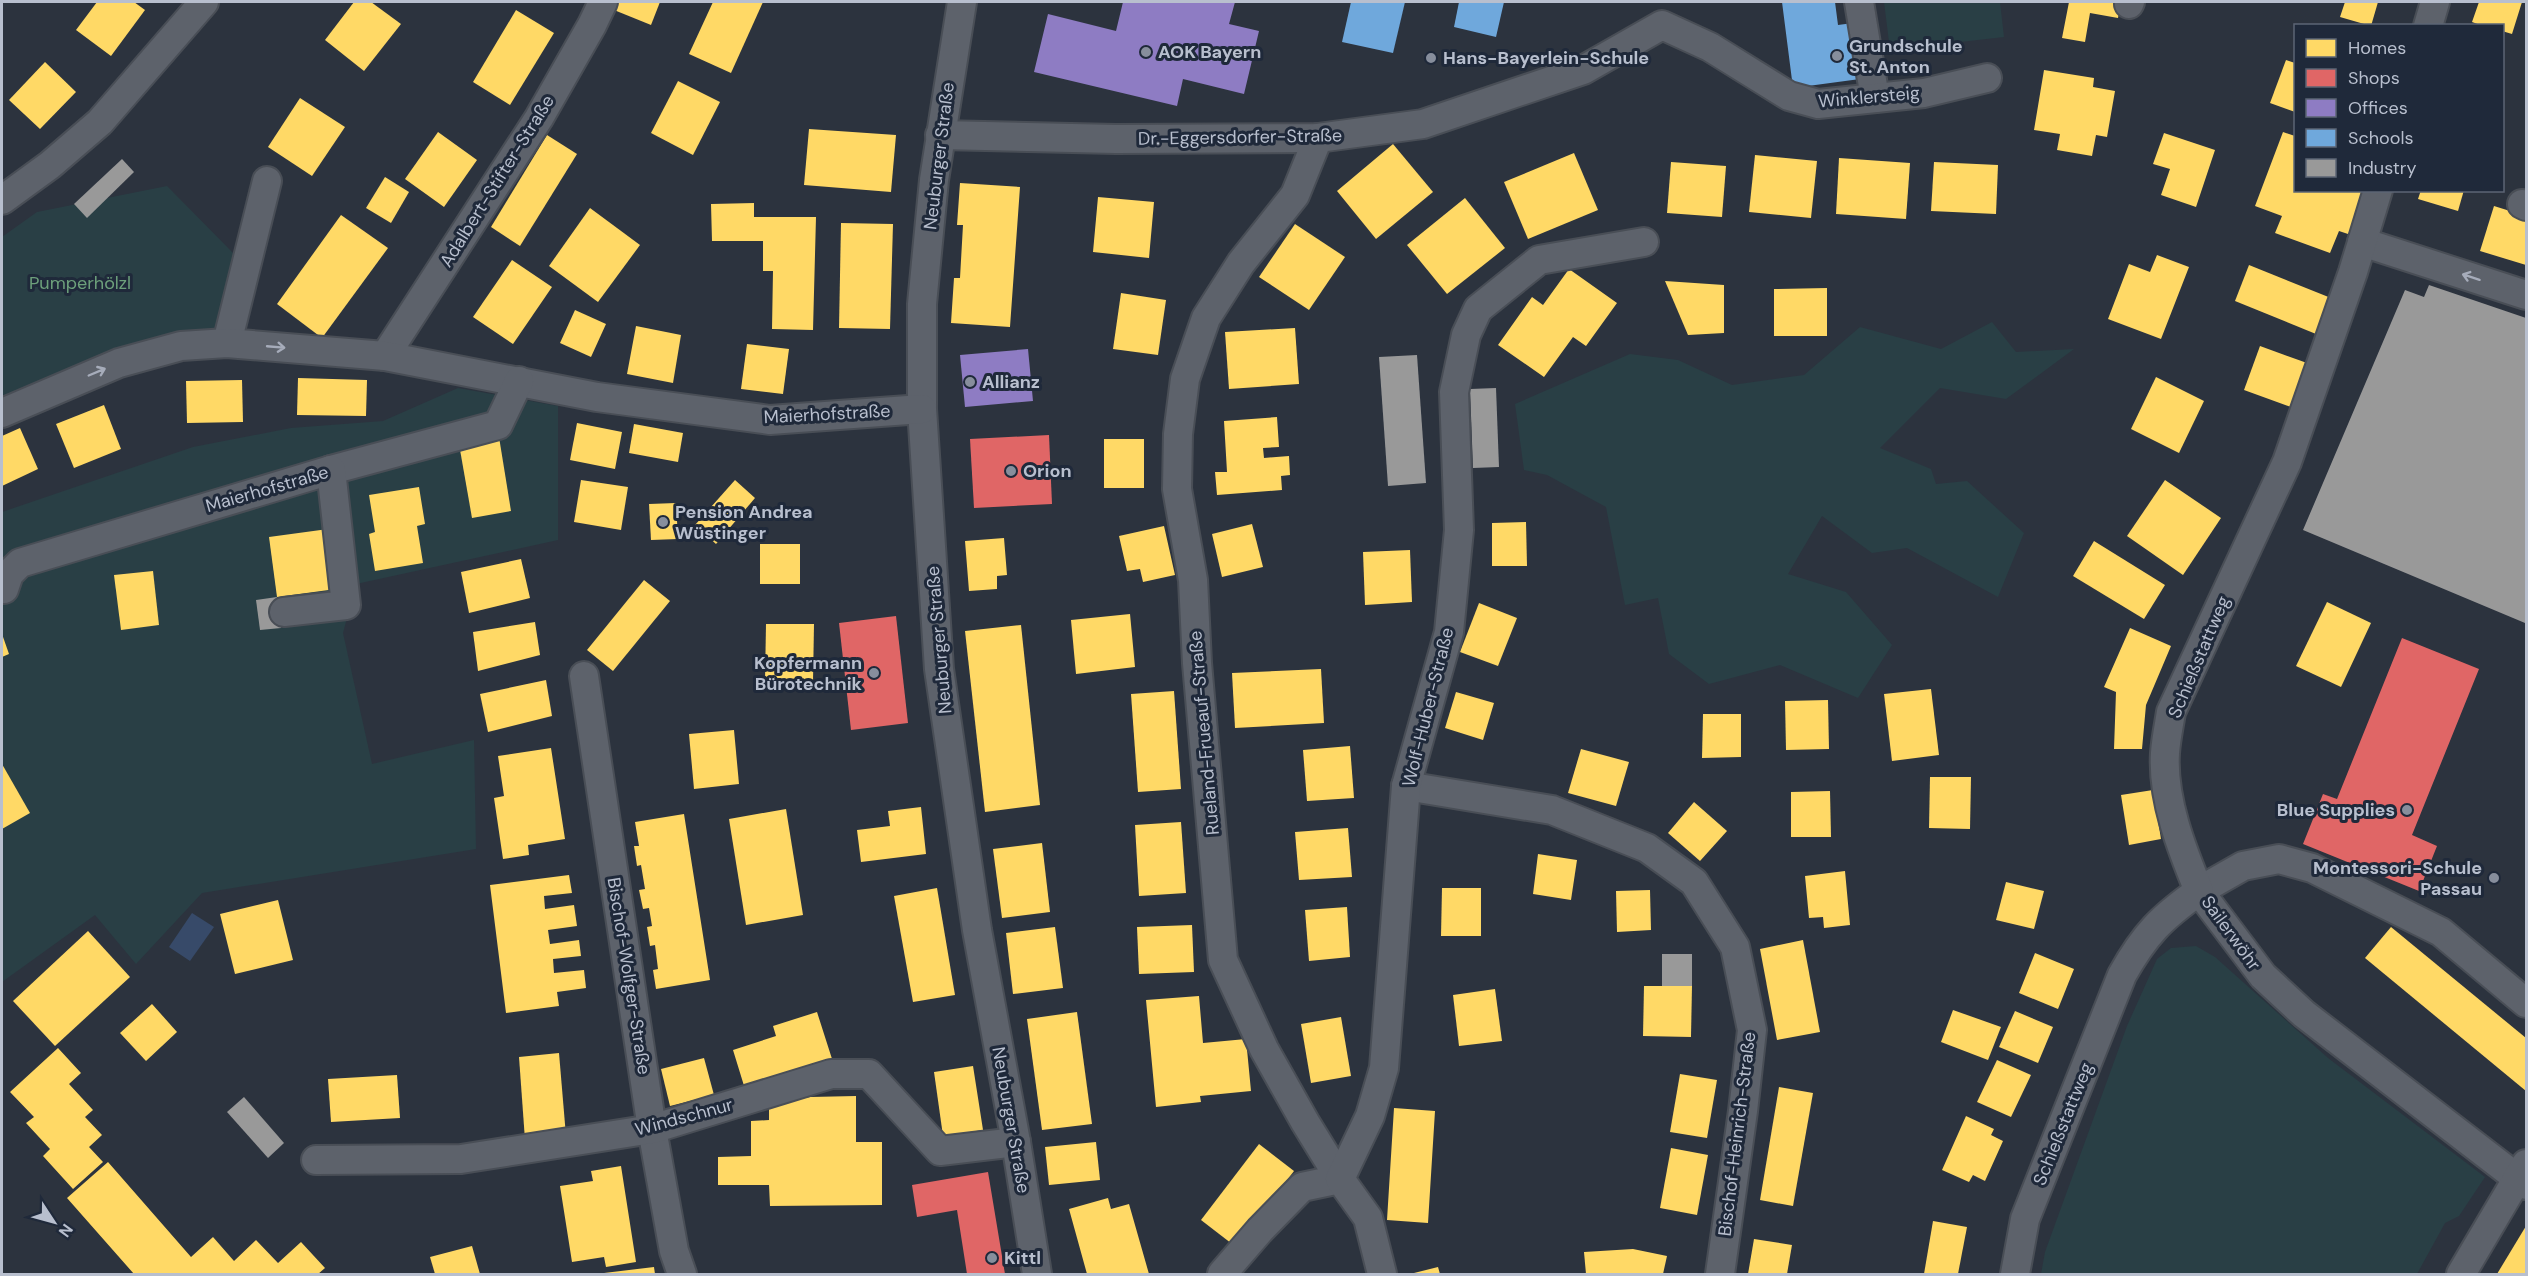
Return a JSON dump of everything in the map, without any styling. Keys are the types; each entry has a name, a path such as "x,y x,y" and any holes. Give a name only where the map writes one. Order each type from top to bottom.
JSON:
{"street":[{"path":"2,200 50,165 100,122 204,2"},
{"name":"Adalbert-Stifter-Straße","path":"385,356 538,118 603,2"},
{"name":"Neuburger Straße","path":"962,2 934,180 922,304 922,409 939,669 977,930 1016,1142 1037,1275"},
{"path":"1860,2 1875,98"},
{"path":"2429,24 2435,2"},
{"name":"Dr.-Eggersdorfer-Straße","path":"940,135 1116,140 1318,138 1423,124 1583,70 1662,25"},
{"name":"Winklersteig","path":"1662,25 1710,47 1789,96 1818,104 1924,93 1987,78"},
{"name":"Rueland-Frueauf-Straße","path":"1318,138 1295,195 1240,263 1206,318 1185,379 1178,434 1176,489 1193,580 1197,663 1223,960 1264,1049 1340,1179"},
{"path":"227,343 267,181"},
{"name":"Schießstattweg","path":"2015,1275 2025,1219 2122,975 2139,945 2166,915 2199,891 2178,840 2169,799 2165,755 2171,712 2287,462 2377,192"},
{"name":"Wolf-Huber-Straße","path":"1340,1179 1370,1116 1384,1068 1406,786 1449,632 1459,530 1454,392 1466,334 1478,309 1539,260 1644,242"},
{"path":"2362,242 2526,295"},
{"name":"Maierhofstraße","path":"2,413 119,363 181,346 227,343 385,356 597,397 770,420 922,409"},
{"name":"Maierhofstraße","path":"4,589 9,574 20,562 331,470 498,425 519,381"},
{"path":"284,612 346,605 331,470"},
{"name":"Bischof-Wolfger-Straße","path":"584,676 652,1129 674,1251 682,1275"},
{"name":"Bischof-Heinrich-Straße","path":"1406,786 1551,810 1647,848 1694,882 1734,947 1752,1030 1720,1275"},
{"name":"Sailerwöhr","path":"2523,1177 2288,999 2263,976 2199,891 2243,866 2279,859 2312,868 2441,932 2526,1003"},
{"name":"Windschnur","path":"316,1160 461,1159 652,1129 831,1074 869,1074 940,1151 1016,1142"},
{"path":"2461,1275 2523,1177"},
{"path":"1222,1275 1260,1230 1302,1187 1340,1179 1368,1218 1382,1275"}],"green space":[{"path":"1884,2 2000,2 2004,37 1890,50"},
{"name":"Pumperhölzl","path":"167,186 234,254 219,333 2,399 2,237 37,212"},
{"path":"1992,322 2016,352 2074,349 2006,399 1940,388 1880,448 1931,469 1936,484 1967,481 2024,533 1998,597 1907,548 1872,553 1822,516 1788,574 1846,592 1892,645 1858,698 1780,665 1709,684 1669,654 1658,598 1625,605 1606,507 1547,475 1524,470 1515,404 1630,354 1678,360 1732,385 1804,375 1860,327 1941,349"},
{"path":"458,388 558,406 558,540 356,584 343,633 372,764 474,740 476,849 202,893 136,964 95,915 2,982 2,512 193,447 291,428 383,421"},
{"path":"2196,946 2215,957 2328,1058 2485,1177 2459,1216 2445,1223 2417,1274 2041,1274 2045,1252 2127,1026 2157,959 2171,948"}],"water":[{"path":"192,913 214,927 190,961 169,947"}],"building: Homes":[{"path":"97,2 134,2 145,10 111,56 76,30"},
{"path":"354,2 371,2 401,24 364,71 325,40"},
{"path":"618,2 660,2 651,25 614,10"},
{"path":"713,2 763,2 731,73 689,54"},
{"path":"2069,2 2121,2 2118,18 2090,13 2085,42 2062,38"},
{"path":"2345,2 2378,2 2372,24 2340,17"},
{"path":"2479,2 2522,2 2512,34 2504,32 2504,24 2472,22"},
{"path":"516,10 554,33 510,105 473,82"},
{"path":"2286,60 2294,63 2294,112 2270,103"},
{"path":"45,62 76,92 40,129 9,100"},
{"path":"2044,70 2094,78 2093,87 2115,91 2107,137 2096,135 2092,156 2057,150 2060,134 2034,130"},
{"path":"678,81 720,102 693,155 651,133"},
{"path":"300,98 345,127 312,176 268,147"},
{"path":"809,129 896,135 891,192 804,185"},
{"path":"438,132 477,160 444,207 405,179"},
{"path":"2283,132 2294,136 2294,192 2370,192 2354,236 2339,231 2330,253 2275,233 2282,216 2255,206"},
{"path":"2164,133 2215,150 2196,207 2161,195 2170,169 2153,164"},
{"path":"547,135 577,154 520,246 491,227"},
{"path":"1393,144 1433,192 1376,239 1337,191"},
{"path":"1574,153 1598,210 1528,239 1504,182"},
{"path":"1755,155 1817,161 1811,218 1749,212"},
{"path":"1839,158 1910,163 1906,219 1836,214"},
{"path":"1671,162 1726,166 1722,217 1667,213"},
{"path":"1934,162 1998,165 1996,214 1931,211"},
{"path":"385,177 409,192 391,223 366,208"},
{"path":"960,183 1020,187 1010,327 951,323 954,278 960,278 963,225 957,225"},
{"path":"2420,192 2463,192 2458,211 2418,199"},
{"path":"1098,197 1154,202 1149,258 1093,252"},
{"path":"1465,198 1505,248 1447,294 1407,245"},
{"path":"754,203 754,217 816,217 813,330 772,329 773,271 763,271 763,241 712,241 711,204"},
{"path":"2494,206 2526,216 2526,265 2480,251"},
{"path":"590,208 640,245 598,302 549,266"},
{"path":"341,215 388,248 322,338 277,304"},
{"path":"841,223 893,224 890,329 839,328"},
{"path":"1295,224 1345,257 1309,310 1259,277"},
{"path":"2157,255 2189,267 2161,339 2108,319 2129,264 2150,272"},
{"path":"512,260 552,287 513,344 473,317"},
{"path":"2249,265 2331,298 2316,334 2235,301"},
{"path":"1569,269 1617,303 1586,346 1573,337 1544,377 1498,345 1532,297 1543,305"},
{"path":"1665,281 1724,285 1724,333 1688,335"},
{"path":"1827,288 1827,336 1774,336 1774,289"},
{"path":"1121,293 1166,300 1158,355 1113,349"},
{"path":"575,310 606,324 591,357 560,343"},
{"path":"636,326 681,335 673,383 627,374"},
{"path":"1295,328 1299,384 1229,389 1225,332"},
{"path":"747,344 789,349 783,394 741,389"},
{"path":"2260,346 2307,363 2291,407 2244,390"},
{"path":"2156,377 2204,401 2179,453 2131,429"},
{"path":"298,378 367,380 366,416 297,415"},
{"path":"242,380 243,422 187,423 186,381"},
{"path":"104,405 121,449 74,468 56,424"},
{"path":"1277,417 1279,447 1263,448 1264,458 1289,456 1290,475 1281,476 1282,490 1217,495 1215,472 1227,472 1224,421"},
{"path":"577,423 622,432 615,469 570,460"},
{"path":"634,424 683,433 678,462 629,453"},
{"path":"20,428 38,469 2,486 2,436"},
{"path":"499,437 511,511 472,518 459,444"},
{"path":"1104,439 1144,439 1144,488 1104,488"},
{"path":"581,480 628,487 621,530 574,522"},
{"path":"735,480 755,498 716,544 695,525"},
{"path":"2165,480 2221,518 2183,575 2127,536"},
{"path":"419,487 425,524 417,526 423,563 375,571 369,534 375,532 369,495"},
{"name":"Pension Andrea Wüstinger","path":"676,503 678,539 651,540 649,504"},
{"path":"1526,522 1527,566 1492,566 1492,523"},
{"path":"1252,524 1263,567 1222,577 1212,534"},
{"path":"1164,526 1175,575 1143,582 1140,569 1127,571 1119,536"},
{"path":"328,529 336,589 277,597 269,537"},
{"path":"1004,538 1007,575 997,576 997,589 969,591 965,541"},
{"path":"2094,541 2165,585 2144,619 2073,576"},
{"path":"760,544 800,544 800,584 760,584"},
{"path":"1410,550 1412,602 1365,605 1363,552"},
{"path":"521,559 530,598 469,613 461,572"},
{"path":"153,571 159,625 121,630 114,575"},
{"path":"644,580 670,601 613,671 587,650"},
{"path":"2327,602 2371,623 2341,687 2296,666"},
{"path":"1479,603 1517,618 1498,666 1460,652"},
{"path":"1130,614 1135,667 1076,674 1071,620"},
{"path":"535,622 540,655 478,671 473,632"},
{"path":"766,624 814,624 813,681 765,680"},
{"path":"1021,625 1040,805 985,812 965,631"},
{"path":"2130,628 2171,646 2146,705 2142,749 2114,749 2116,692 2104,687"},
{"path":"2,634 9,654 2,657"},
{"path":"1321,669 1324,723 1235,728 1232,673"},
{"path":"546,680 552,716 488,732 480,694"},
{"path":"1931,689 1939,755 1892,761 1884,694"},
{"path":"1174,691 1181,789 1138,792 1131,694"},
{"path":"1456,692 1494,703 1483,740 1445,728"},
{"path":"1828,700 1829,749 1786,750 1785,701"},
{"path":"1703,714 1741,714 1741,757 1702,758"},
{"path":"734,730 739,784 694,789 689,734"},
{"path":"1350,746 1354,798 1307,801 1303,750"},
{"path":"551,748 565,839 528,845 529,855 503,859 494,798 504,796 498,756"},
{"path":"1581,749 1629,762 1616,806 1568,793"},
{"path":"2,764 30,813 2,829"},
{"path":"1930,777 1971,777 1970,829 1929,828"},
{"path":"2153,790 2161,839 2129,845 2121,795"},
{"path":"1830,791 1831,837 1791,837 1791,792"},
{"path":"1694,802 1727,831 1700,861 1668,833"},
{"path":"921,807 926,854 861,862 857,830 890,826 888,811"},
{"path":"786,809 803,915 746,925 729,819"},
{"path":"684,814 710,980 656,989 653,970 658,969 655,945 650,946 647,927 652,926 649,908 643,909 639,890 645,889 641,865 637,866 634,846 639,846 635,822"},
{"path":"1181,822 1186,893 1139,896 1135,825"},
{"path":"1348,828 1352,877 1299,880 1295,832"},
{"path":"1042,843 1050,912 1002,918 993,849"},
{"path":"1538,854 1577,860 1571,900 1533,894"},
{"path":"1845,871 1850,925 1824,928 1823,917 1809,918 1805,876"},
{"path":"569,875 572,893 544,896 545,909 574,905 577,926 548,930 550,944 579,940 581,956 553,959 554,973 584,970 586,988 557,992 559,1006 506,1013 490,885"},
{"path":"2006,882 2044,891 2034,929 1996,920"},
{"path":"937,888 955,995 913,1002 894,896"},
{"path":"1442,888 1481,888 1481,936 1441,936"},
{"path":"1650,890 1651,930 1617,932 1616,891"},
{"path":"278,900 293,960 235,974 220,914"},
{"path":"1347,907 1350,957 1309,961 1305,910"},
{"path":"1192,925 1194,972 1139,974 1137,927"},
{"path":"1055,927 1063,988 1013,994 1006,933"},
{"path":"2391,927 2526,1038 2526,1091 2365,958"},
{"path":"88,931 130,977 55,1046 13,1001"},
{"path":"1803,940 1820,1032 1777,1040 1760,949"},
{"path":"2035,953 2074,969 2058,1009 2019,993"},
{"path":"1644,986 1692,986 1691,1037 1643,1036"},
{"path":"1495,989 1502,1041 1459,1046 1453,995"},
{"path":"1199,996 1203,1043 1246,1039 1251,1091 1200,1096 1201,1102 1156,1107 1146,1000"},
{"path":"152,1004 177,1032 146,1061 120,1033"},
{"path":"1953,1010 2001,1027 1988,1060 1941,1042"},
{"path":"2015,1011 2053,1027 2038,1063 1999,1047"},
{"path":"817,1012 833,1062 745,1089 733,1050 776,1036 773,1026"},
{"path":"1077,1012 1092,1124 1042,1130 1027,1019"},
{"path":"1341,1017 1351,1076 1311,1083 1301,1024"},
{"path":"58,1048 81,1073 69,1084 93,1110 85,1117 102,1135 89,1147 103,1162 73,1189 43,1156 50,1149 26,1123 34,1117 10,1092"},
{"path":"559,1053 566,1136 525,1140 519,1057"},
{"path":"704,1058 714,1095 670,1106 661,1069"},
{"path":"1997,1060 2031,1075 2011,1117 1977,1102"},
{"path":"973,1066 983,1130 943,1136 934,1072"},
{"path":"1680,1074 1717,1080 1707,1138 1670,1132"},
{"path":"397,1075 400,1118 331,1122 328,1079"},
{"path":"1779,1087 1813,1093 1793,1206 1760,1200"},
{"path":"856,1096 856,1142 882,1142 882,1205 770,1206 769,1185 718,1185 718,1157 751,1156 751,1121 769,1120 769,1105 810,1097"},
{"path":"1394,1108 1435,1111 1428,1223 1387,1220"},
{"path":"1966,1116 1994,1129 1991,1135 2003,1141 1985,1181 1973,1175 1969,1182 1942,1170"},
{"path":"1096,1142 1100,1180 1049,1185 1045,1147"},
{"path":"1259,1144 1294,1171 1236,1247 1201,1220"},
{"path":"1671,1148 1708,1155 1697,1215 1660,1208"},
{"path":"108,1162 191,1257 213,1237 234,1261 256,1240 278,1263 301,1242 325,1268 318,1274 134,1274 67,1198"},
{"path":"621,1166 636,1262 606,1267 604,1257 572,1262 560,1186 593,1181 591,1171"},
{"path":"1108,1198 1111,1209 1129,1204 1149,1274 1087,1274 1069,1209"},
{"path":"1933,1221 1967,1227 1958,1274 1924,1274"},
{"path":"2526,1226 2526,1274 2497,1274"},
{"path":"1754,1239 1792,1245 1787,1274 1748,1274"},
{"path":"472,1246 480,1274 435,1274 430,1257"},
{"path":"1633,1249 1667,1256 1663,1274 1586,1274 1584,1252"},
{"path":"654,1267 655,1274 604,1274 604,1273"},
{"path":"1438,1267 1440,1274 1410,1274"}],"building: Shops":[{"name":"Orion","path":"1049,435 1052,504 974,508 970,439"},
{"name":"Kopfermann Bürotechnik","path":"896,616 908,723 851,730 839,623"},
{"path":"2402,638 2479,669 2412,835 2437,846 2419,891 2303,844 2323,794 2337,799"},
{"path":"988,1172 1005,1274 967,1274 957,1210 917,1217 912,1185"}],"building: Offices":[{"name":"AOK Bayern","path":"1123,2 1235,2 1229,24 1259,31 1244,94 1183,79 1177,106 1034,72 1048,14 1116,31"},
{"path":"1028,349 1033,401 965,407 960,355"}],"building: Schools":[{"path":"1351,2 1405,2 1393,53 1342,42"},
{"path":"1459,2 1504,2 1496,37 1454,27"},
{"path":"1782,2 1835,2 1838,25 1853,23 1860,79 1793,88"}],"building: Industry":[{"path":"122,159 134,172 87,218 74,204"},
{"path":"2429,285 2526,318 2525,623 2303,530 2405,290 2424,297"},
{"path":"1417,355 1426,483 1388,486 1379,357"},
{"path":"1496,388 1499,467 1473,468 1470,389"},
{"path":"277,597 281,628 260,630 256,600"},
{"path":"1662,954 1692,954 1692,986 1662,986"},
{"path":"244,1097 284,1143 268,1158 227,1112"}],"place":[{"name":"AOK Bayern","path":"1146,52"},
{"name":"Grundschule St. Anton","path":"1837,56"},
{"name":"Hans-Bayerlein-Schule","path":"1431,58"},
{"name":"Allianz","path":"970,382"},
{"name":"Orion","path":"1011,471"},
{"name":"Pension Andrea Wüstinger","path":"663,522"},
{"name":"Kopfermann Bürotechnik","path":"874,673"},
{"name":"Blue Supplies","path":"2407,810"},
{"name":"Montessori-Schule Passau","path":"2494,878"},
{"name":"Kittl","path":"992,1258"}]}
